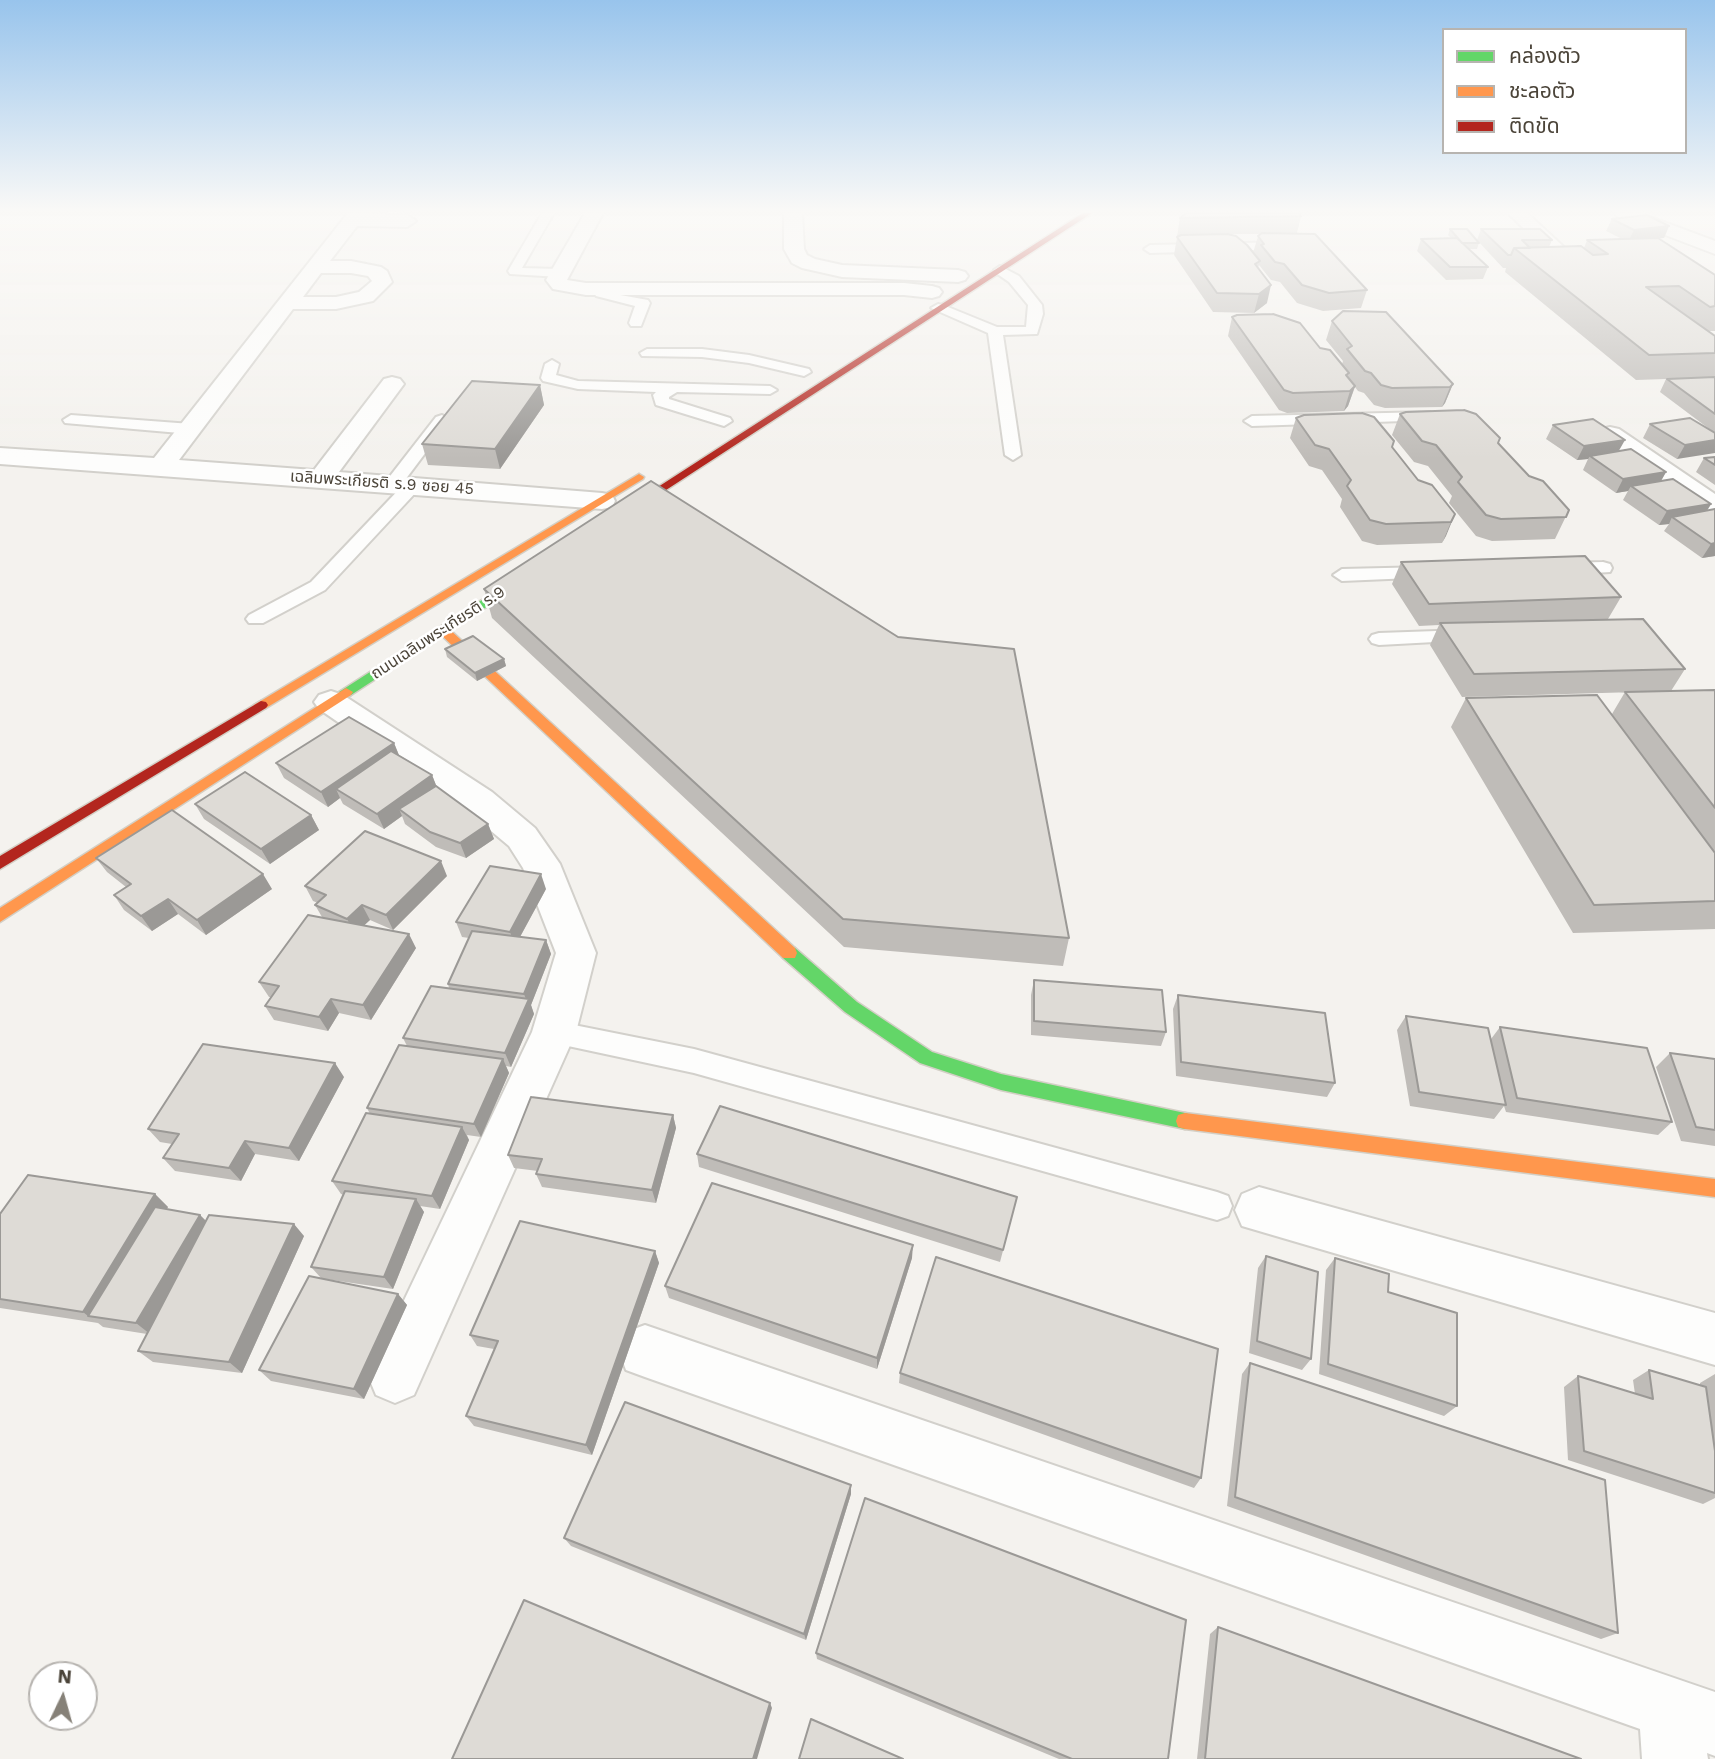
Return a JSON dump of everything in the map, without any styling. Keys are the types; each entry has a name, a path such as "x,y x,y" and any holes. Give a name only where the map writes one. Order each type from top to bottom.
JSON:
{"main road":[{"path":"909,306 935,300 940,295"},
{"path":"601,528 943,295"},
{"path":"702,435 770,390 810,368"},
{"name":"ถนนเฉลิมพระเกียรติ ร.9","path":"0,863 602,501 657,465"},
{"name":"ถนนเฉลิมพระเกียรติ ร.9","path":"0,916 544,564"},
{"path":"443,630 783,948 851,1007 926,1058 1001,1082 1168,1119 1715,1188"}],"street":[{"path":"161,466 295,295"},
{"path":"289,303 336,303 368,295"},
{"path":"915,295 935,300"},
{"path":"321,479 392,384"},
{"path":"1610,434 1715,506"},
{"name":"เฉลิมพระเกียรติ ร.9 ซอย 45","path":"0,456 602,501"},
{"path":"331,702 479,801 522,837 541,864 576,953 554,1032 395,1376"},
{"path":"1238,1208 1715,1339"},
{"path":"645,1351 1687,1730"}],"lane":[{"path":"604,295 643,303 636,323"},
{"path":"935,300 995,331 1032,331 1036,314 1029,295"},
{"path":"995,331 1013,455"},
{"path":"647,353 714,355 810,368"},
{"path":"552,364 548,378 578,386 770,390"},
{"path":"672,389 661,395 661,402 735,413"},
{"path":"256,619 318,586 403,485 456,403"},
{"path":"1252,421 1443,416"},
{"path":"71,421 191,429"},
{"path":"1548,569 1603,568"},
{"path":"1342,575 1451,572"},
{"path":"1379,639 1486,636"},
{"path":"554,1032 694,1061 1238,1208"}],"building":[{"path":"1573,295 1657,295 1715,336 1715,353 1649,355"},
{"path":"1692,295 1715,295 1715,306 1710,307"},
{"path":"1343,311 1386,312 1453,384 1450,387 1392,388 1381,385 1347,349 1352,346 1332,321"},
{"path":"1273,314 1300,323 1320,348 1330,350 1349,373 1346,375 1355,386 1350,391 1293,393 1284,390 1232,317"},
{"path":"1715,377 1715,414 1667,379"},
{"path":"472,381 540,385 495,449 422,444"},
{"path":"1464,410 1476,414 1500,438 1498,443 1529,476 1543,481 1569,510 1566,517 1501,519 1486,515 1458,482 1462,477 1436,445 1422,441 1400,414"},
{"path":"1362,413 1374,417 1394,441 1392,447 1418,480 1432,485 1455,514 1451,522 1386,524 1370,520 1347,486 1351,480 1329,449 1315,445 1296,418 1304,415"},
{"path":"1690,418 1715,433 1715,440 1685,445 1650,424"},
{"path":"1593,419 1625,440 1584,446 1553,425"},
{"path":"1631,449 1666,472 1623,479 1590,456"},
{"path":"1715,457 1715,465 1704,458"},
{"path":"1673,479 1711,504 1667,511 1631,486"},
{"path":"651,481 898,637 1014,649 1069,938 843,919 484,589"},
{"path":"1715,509 1715,543 1711,544 1672,517"},
{"path":"1585,556 1621,597 1429,604 1401,562"},
{"path":"1643,619 1685,669 1474,674 1440,623"},
{"path":"473,636 504,659 475,673 445,649"},
{"path":"1715,690 1715,808 1625,692"},
{"path":"1597,695 1715,853 1715,901 1594,905 1466,698"},
{"path":"349,717 394,743 321,792 276,763"},
{"path":"391,751 432,775 377,814 336,789"},
{"path":"245,772 311,815 261,849 195,804"},
{"path":"436,786 488,824 460,843 430,832 399,809"},
{"path":"172,810 263,874 197,920 168,899 141,916 114,895 131,884 96,858"},
{"path":"365,831 441,861 386,915 362,905 347,919 315,905 326,895 305,886"},
{"path":"490,866 541,874 510,932 456,922"},
{"path":"308,915 409,934 363,1005 331,999 319,1017 265,1006 279,986 259,982"},
{"path":"472,931 546,940 524,994 448,984"},
{"path":"1034,980 1162,990 1166,1032 1034,1021"},
{"path":"431,986 529,999 505,1053 403,1038"},
{"path":"1178,995 1325,1013 1335,1083 1181,1062"},
{"path":"1406,1016 1488,1028 1506,1105 1419,1092"},
{"path":"1500,1027 1647,1048 1672,1122 1517,1098"},
{"path":"203,1044 335,1063 289,1148 245,1141 229,1168 163,1158 179,1134 148,1129"},
{"path":"399,1045 503,1059 474,1124 367,1108"},
{"path":"1670,1053 1715,1059 1715,1130 1696,1127"},
{"path":"531,1097 673,1115 652,1190 536,1174 542,1159 508,1155"},
{"path":"720,1106 1017,1197 1003,1250 697,1154"},
{"path":"366,1113 462,1127 432,1196 332,1181"},
{"path":"28,1175 155,1194 83,1312 0,1299 0,1214"},
{"path":"712,1183 913,1245 877,1358 665,1286"},
{"path":"345,1191 416,1199 384,1277 311,1267"},
{"path":"155,1207 200,1215 136,1323 88,1316"},
{"path":"209,1215 294,1224 229,1362 138,1351"},
{"path":"520,1221 655,1251 586,1445 466,1416 498,1341 470,1335"},
{"path":"1266,1256 1318,1272 1311,1359 1257,1341"},
{"path":"936,1257 1218,1349 1201,1478 900,1373"},
{"path":"1335,1258 1389,1274 1388,1292 1457,1313 1457,1406 1328,1364"},
{"path":"309,1276 398,1294 354,1389 259,1370"},
{"path":"1250,1363 1605,1480 1618,1633 1235,1497"},
{"path":"1649,1370 1706,1387 1715,1451 1715,1493 1584,1451 1578,1376 1653,1399"},
{"path":"625,1402 851,1485 804,1634 564,1538"},
{"path":"865,1498 1186,1620 1168,1759 1072,1759 816,1653"},
{"path":"524,1600 770,1703 753,1759 452,1759"},
{"path":"1218,1627 1581,1759 1205,1759"},
{"path":"811,1719 903,1759 799,1759"}],"traffic: fast":[{"path":"346,692 530,573"},
{"path":"789,953 851,1007 926,1058 1001,1082 1185,1121"}],"traffic: slow":[{"path":"261,705 639,477"},
{"path":"443,630 789,953"},
{"path":"0,916 346,692"},
{"path":"1185,1121 1715,1188"}],"traffic: jam":[{"path":"619,516 961,295"},
{"path":"0,863 261,705"}]}
